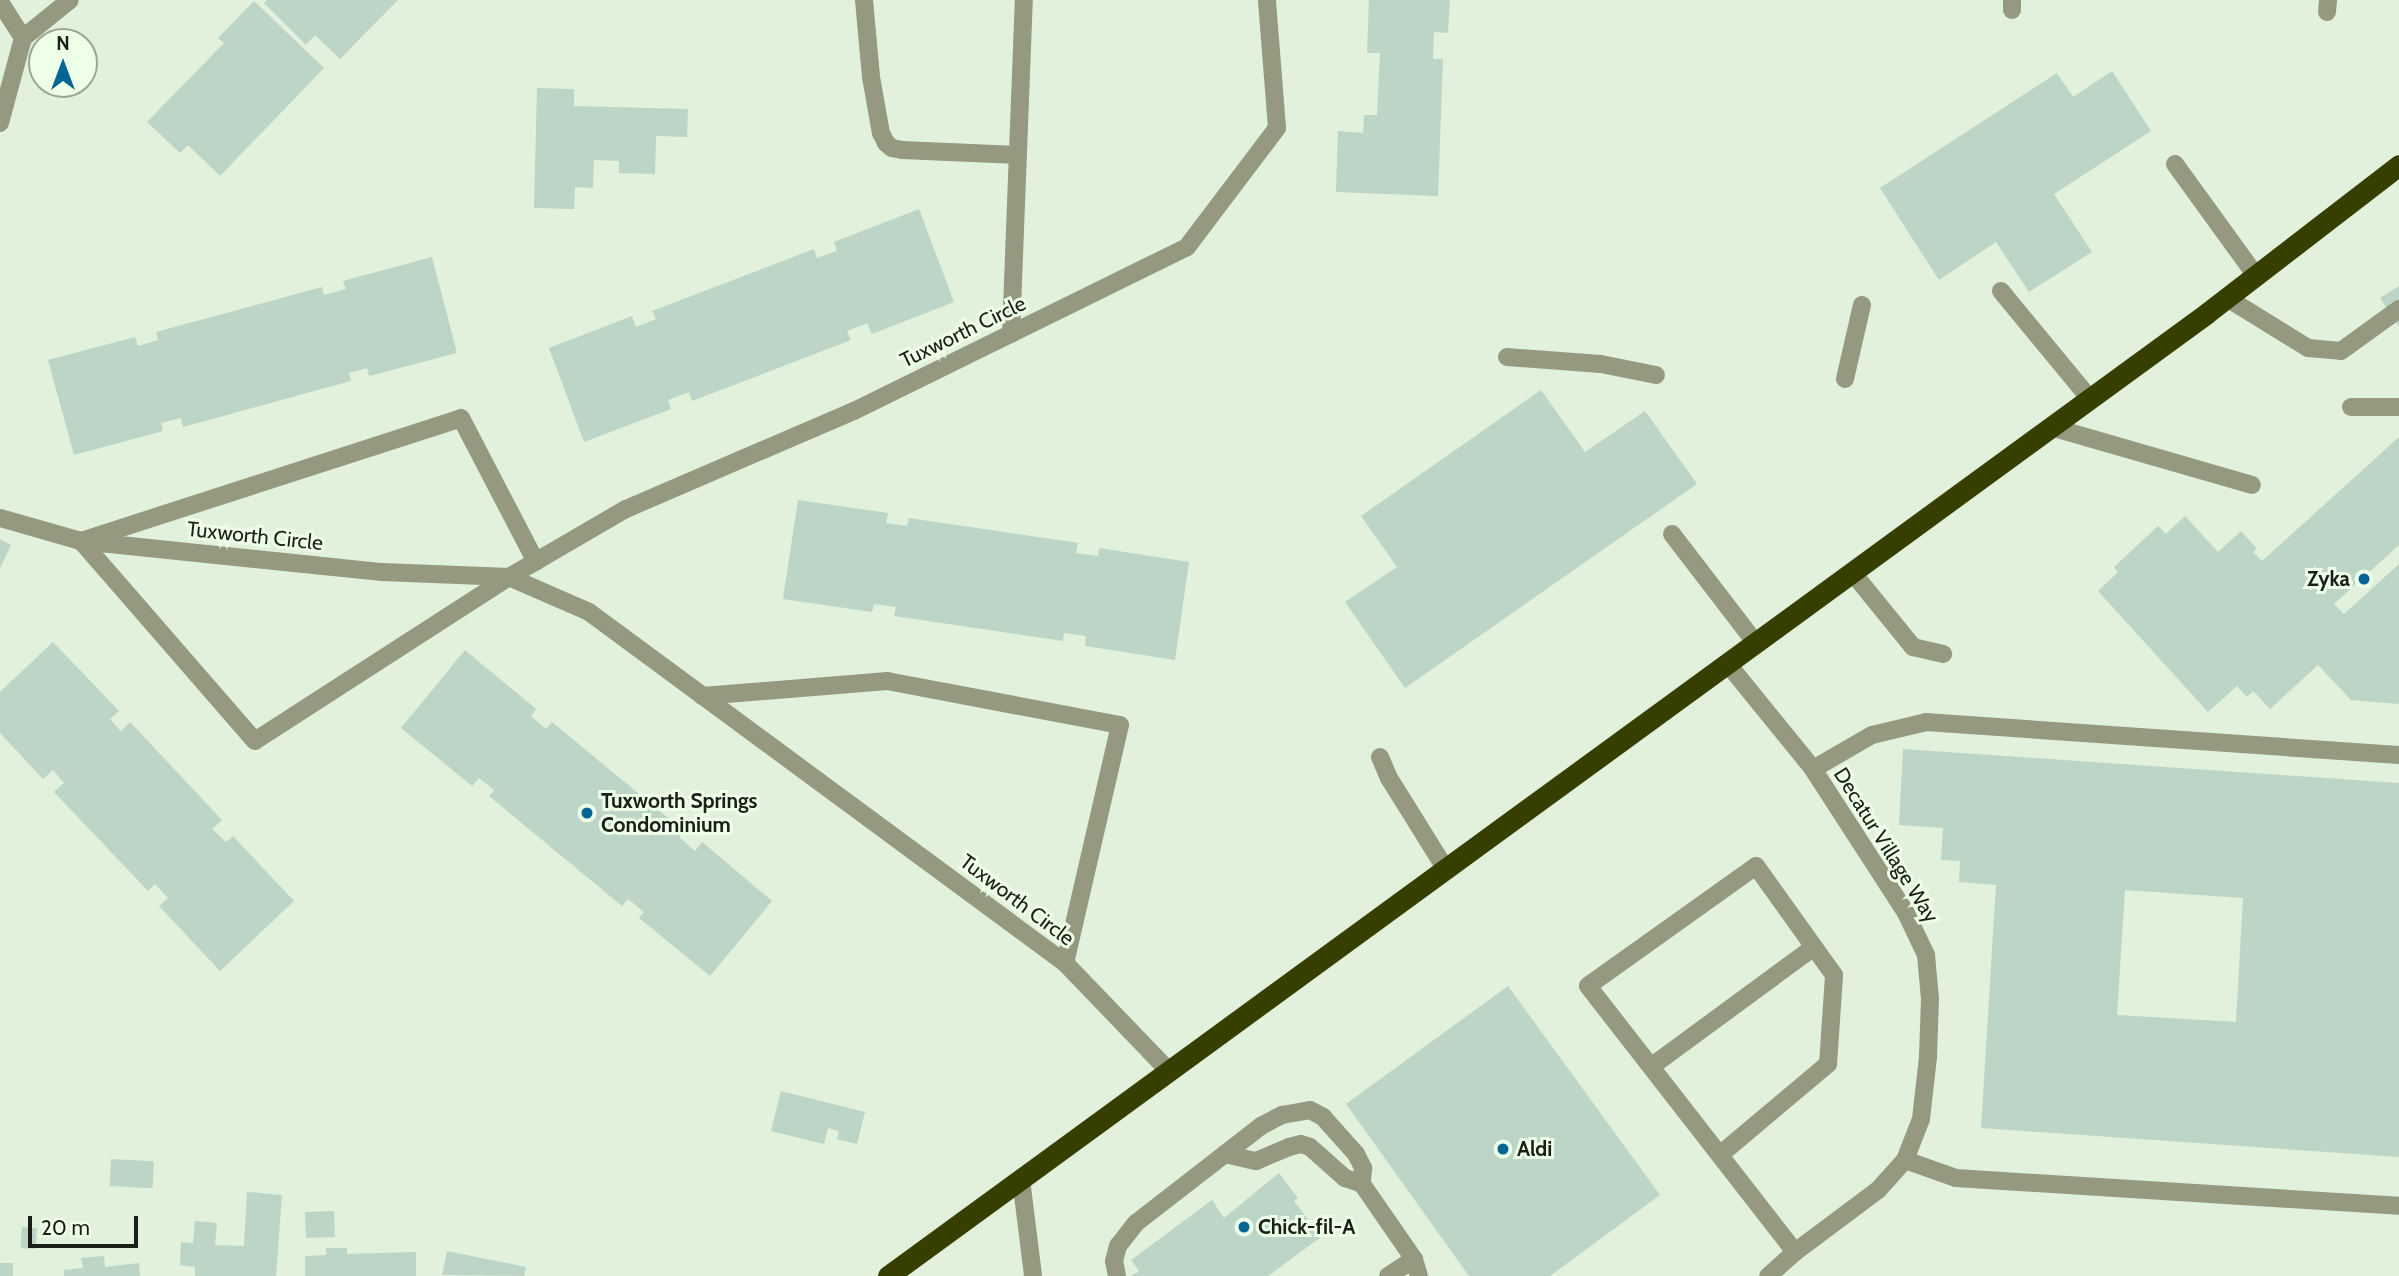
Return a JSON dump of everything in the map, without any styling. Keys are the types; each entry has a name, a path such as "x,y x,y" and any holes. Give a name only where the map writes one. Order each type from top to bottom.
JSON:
{"highway":[{"path":"888,1276 1167,1069 2090,399 2397,167"}],"street":[{"path":"0,123 23,38 70,0"},
{"path":"864,0 871,76 881,132 887,143 892,148 902,150 1018,155"},
{"path":"1011,334 1024,0"},
{"name":"Tuxworth Circle","path":"509,577 626,509 854,411 1187,247 1277,128 1267,0"},
{"path":"0,2 23,38"},
{"path":"2175,164 2256,276"},
{"path":"2001,291 2090,399"},
{"path":"2227,298 2308,348 2341,351 2399,309"},
{"path":"1845,379 1862,305"},
{"path":"1507,357 1601,364 1656,376"},
{"path":"2351,407 2399,407"},
{"path":"509,577 255,741 81,541 461,418 536,562"},
{"path":"2051,427 2252,485"},
{"name":"Tuxworth Circle","path":"0,517 81,541 382,572 509,577 589,612 1065,963 1167,1069"},
{"path":"1672,534 1755,642"},
{"path":"1852,572 1913,647 1943,654"},
{"name":"Decatur Village Way","path":"1727,663 1813,768 1906,913 1926,956 1930,999 1928,1057 1921,1119 1905,1160 1878,1191 1795,1252 1768,1276"},
{"path":"702,696 887,681 1120,725 1065,963"},
{"path":"1813,768 1872,735 1926,722 2399,755"},
{"path":"1380,757 1389,778 1445,868"},
{"path":"1721,1154 1828,1064 1835,975 1756,866 1588,986 1795,1252"},
{"path":"1652,1066 1814,947"},
{"path":"1118,1276 1114,1261 1124,1235 1225,1154 1282,1115 1310,1111 1323,1117 1356,1154 1363,1168 1362,1184 1417,1268 1388,1276"},
{"path":"1225,1154 1256,1161 1301,1144 1318,1152 1345,1178 1362,1184"},
{"path":"1905,1160 1956,1178 2399,1206"},
{"path":"1021,1179 1033,1276"}],"building":[{"path":"267,0 398,0 340,59 315,35 306,45 264,3"},
{"path":"1369,0 1450,0 1448,33 1434,32 1433,59 1443,59 1438,196 1336,192 1338,131 1363,133 1364,115 1377,115 1380,53 1367,53"},
{"path":"254,1 324,68 220,176 188,145 180,153 147,122 224,43 218,38"},
{"path":"2112,71 2151,131 2054,194 2092,252 2029,292 1996,242 1939,280 1880,188 2057,73 2073,97"},
{"path":"537,88 574,89 574,106 688,109 687,137 656,136 655,174 619,173 619,161 594,160 593,188 575,187 574,209 534,208"},
{"path":"919,209 954,302 872,334 867,323 847,331 851,340 692,401 689,392 668,400 671,409 584,442 549,348 632,316 636,327 656,319 652,311 814,249 817,258 837,251 834,242"},
{"path":"432,257 457,353 369,376 367,368 349,373 351,381 183,427 181,418 161,423 163,431 74,455 48,360 135,337 138,346 158,340 156,332 322,287 324,295 346,289 343,281"},
{"path":"2399,286 2399,327 2380,298"},
{"path":"1541,390 1585,452 1645,411 1697,484 1405,688 1345,602 1397,567 1361,516"},
{"path":"2399,437 2399,545 2334,604 2344,614 2399,564 2399,704 2351,700 2318,665 2270,709 2253,691 2247,697 2237,686 2208,712 2098,591 2118,572 2114,567 2158,526 2166,534 2185,516 2218,552 2241,531 2257,549 2253,552 2262,561"},
{"path":"798,500 888,513 886,523 907,526 909,518 1078,543 1076,553 1098,556 1099,548 1189,562 1175,660 1085,646 1086,636 1064,633 1063,641 894,616 896,607 874,604 872,612 783,599"},
{"path":"0,539 11,545 0,568"},
{"path":"53,642 119,711 110,719 121,731 130,722 222,820 212,829 226,842 233,836 294,901 220,971 159,906 168,898 155,884 148,891 54,792 64,783 53,770 43,779 0,733 0,692"},
{"name":"Tuxworth Springs Condominium","path":"465,650 536,709 531,716 546,729 552,722 684,831 679,837 695,851 702,842 772,901 710,976 639,918 644,912 628,899 622,906 489,796 494,790 479,778 472,786 401,728"},
{"path":"1903,749 2399,783 2399,1157 1981,1128 1996,885 1959,882 1960,861 1941,860 1943,828 1899,825","holes":["2125,890 2243,898 2236,1022 2117,1015"]},
{"name":"Aldi","path":"1508,986 1660,1195 1550,1276 1469,1276 1346,1104"},
{"path":"781,1091 865,1112 857,1144 837,1139 839,1131 828,1128 824,1144 771,1131"},
{"path":"111,1159 154,1161 153,1188 110,1186"},
{"name":"Chick-fil-A","path":"1279,1173 1298,1198 1294,1201 1321,1237 1268,1276 1131,1276 1139,1271 1131,1260 1212,1200 1224,1218"},
{"path":"247,1192 282,1195 276,1276 195,1276 195,1267 180,1265 181,1242 193,1243 195,1221 217,1223 215,1245 244,1246"},
{"path":"334,1211 335,1237 306,1238 305,1212"},
{"path":"22,1227 37,1228 35,1249 21,1248"},
{"path":"326,1248 347,1248 347,1254 416,1252 416,1276 305,1276 305,1256 326,1255"},
{"path":"447,1251 526,1267 524,1276 442,1275"},
{"path":"104,1256 105,1267 139,1263 140,1276 64,1276 64,1270 83,1268 81,1258"},
{"path":"0,1263 13,1263 13,1276 0,1276"}],"place":[{"name":"Zyka","path":"2364,579"},
{"name":"Tuxworth Springs Condominium","path":"587,813"},
{"name":"Aldi","path":"1503,1149"},
{"name":"Chick-fil-A","path":"1244,1227"}]}
